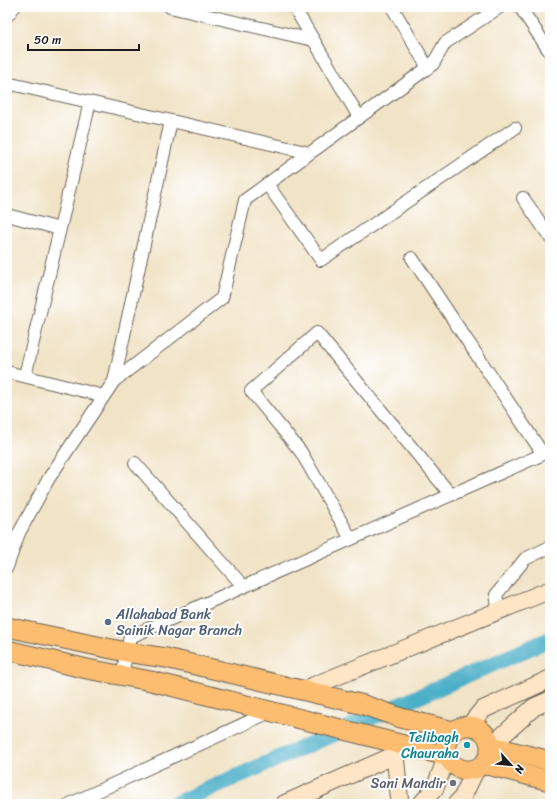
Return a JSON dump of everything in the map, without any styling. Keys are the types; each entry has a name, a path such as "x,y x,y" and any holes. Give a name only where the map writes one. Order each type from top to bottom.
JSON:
{"main road":[{"path":"7,627 126,652 166,658 364,705 401,718 461,728 477,727 484,732 490,746 480,766"},
{"path":"7,650 122,675 272,711 375,738 401,751 447,756"},
{"path":"461,728 448,739 446,748 447,756 452,763 459,768 467,770 480,766 550,781"},
{"path":"490,746 550,761"}],"street":[{"path":"7,16 14,7"},
{"path":"170,7 313,40"},
{"path":"294,7 359,117"},
{"path":"392,7 428,68"},
{"path":"520,7 550,52"},
{"path":"7,567 20,533 49,478 114,381 222,298 245,200 428,68 433,64 445,43 495,8"},
{"path":"7,83 310,153"},
{"path":"25,376 90,102"},
{"path":"114,381 171,120"},
{"path":"267,184 321,260 516,128"},
{"path":"523,198 550,237"},
{"path":"7,215 60,229"},
{"path":"122,675 130,637 547,453 412,258"},
{"path":"351,539 301,452 251,391 317,333 451,495"},
{"path":"7,372 104,396"},
{"path":"135,463 243,586"},
{"path":"499,611 496,595 525,559 550,547"},
{"path":"303,690 550,590"},
{"path":"461,728 482,710 550,679"},
{"path":"490,746 534,707 550,700"},
{"path":"70,804 272,711"},
{"path":"284,804 401,751 400,804"},
{"path":"421,804 434,788 447,756"},
{"path":"456,804 462,798 480,766"}],"waterway":[{"path":"174,804 550,639"}],"place":[{"name":"Allahabad Bank Sainik Nagar Branch","path":"108,622"},
{"name":"Telibagh Chauraha","path":"467,745"},
{"name":"Sani Mandir","path":"453,783"}]}
